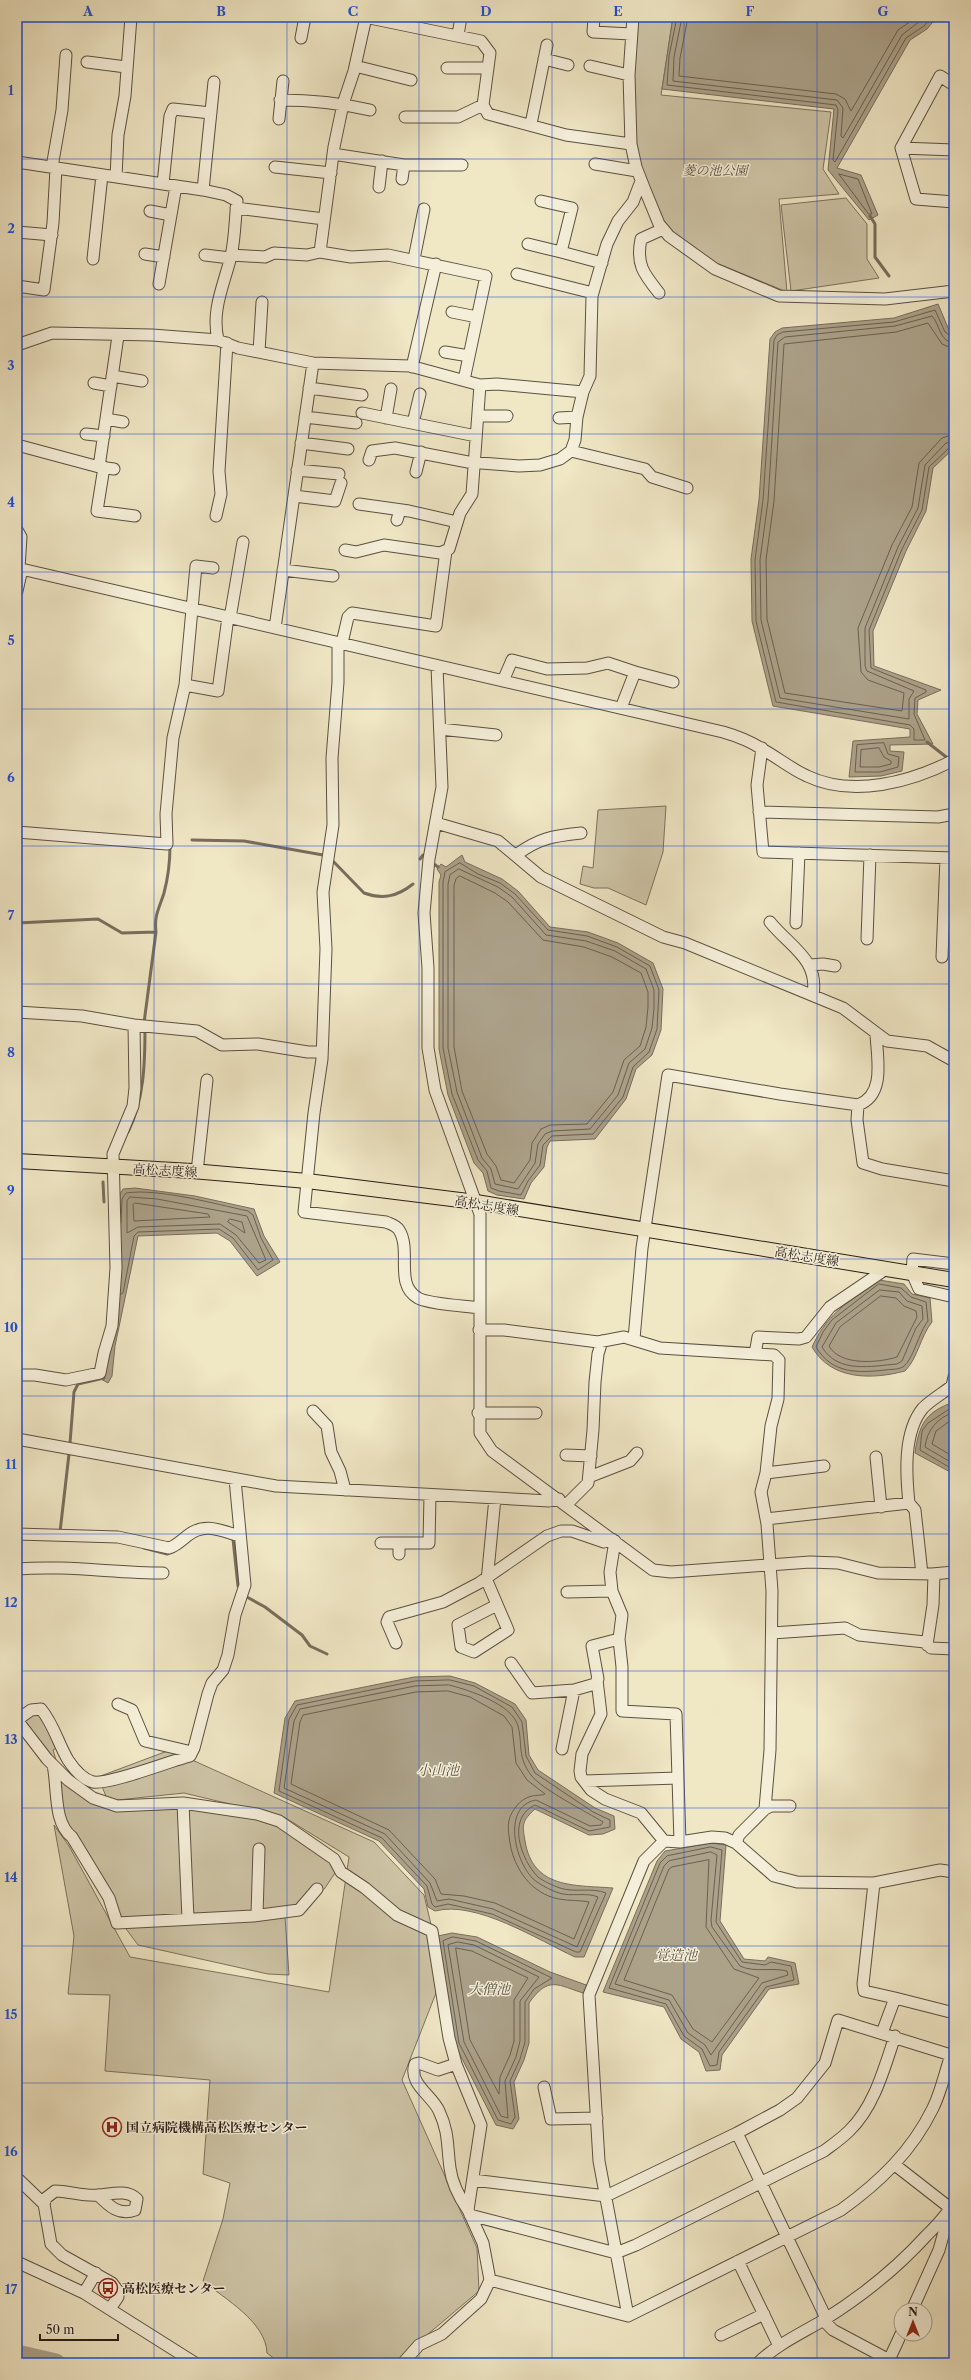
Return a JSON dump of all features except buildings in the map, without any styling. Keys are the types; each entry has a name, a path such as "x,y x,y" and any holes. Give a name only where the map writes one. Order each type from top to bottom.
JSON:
{"main road":[{"name":"高松志度線","path":"17,1162 197,1172 307,1181 476,1202 954,1280"}],"street":[{"path":"116,177 118,135 125,96 131,17"},
{"path":"300,38 305,17"},
{"path":"320,252 333,154 343,104 355,66 366,17 415,22 481,41 490,53 482,105 488,114 531,124 566,135 631,144"},
{"path":"458,35 461,17"},
{"path":"594,17 593,32 631,34"},
{"path":"633,17 629,75 631,144 639,176 659,224 691,254 715,269 779,296 885,300 954,291"},
{"path":"531,124 547,45"},
{"path":"17,286 44,290 52,235 54,168 62,110 66,55"},
{"path":"544,59 568,65"},
{"path":"87,62 126,67"},
{"path":"355,66 410,80"},
{"path":"590,66 629,75"},
{"path":"447,68 488,68"},
{"path":"954,85 940,76 901,148 916,199 954,202"},
{"path":"202,190 214,82"},
{"path":"280,119 280,100 283,82"},
{"path":"280,100 303,100 343,104 370,110"},
{"path":"405,117 458,117 482,105"},
{"path":"163,184 170,116 174,109 210,113"},
{"path":"901,148 954,150"},
{"path":"333,154 404,165 462,166"},
{"path":"379,187 382,161"},
{"path":"17,162 202,190 226,195 237,201 231,257 216,306 215,327 223,342 219,471 221,494 216,516"},
{"path":"595,164 639,176"},
{"path":"402,179 404,165"},
{"path":"275,167 331,172"},
{"path":"93,259 102,175"},
{"path":"369,460 372,450 395,448 474,463 519,466 540,465 560,459 571,451 575,440 577,417 583,392 590,376 592,293 607,244 618,221 633,202 639,176"},
{"path":"159,284 176,186"},
{"path":"541,201 572,208 561,252"},
{"path":"236,208 324,219"},
{"path":"414,259 424,209"},
{"path":"150,211 171,215"},
{"path":"659,293 643,273 638,254 641,239 663,229"},
{"path":"17,232 52,235"},
{"path":"528,244 602,263"},
{"path":"205,255 265,257 274,253 307,255 320,252 351,257 388,255 414,259 486,276 464,380"},
{"path":"145,254 164,257"},
{"path":"412,367 436,264"},
{"path":"517,274 592,293"},
{"path":"259,352 262,302"},
{"path":"452,312 477,317"},
{"path":"17,345 52,333 118,336 152,335 223,342 259,352 313,363 412,367 480,385 497,384 583,392"},
{"path":"118,336 104,436 106,468 97,511 135,516"},
{"path":"445,352 469,356"},
{"path":"275,628 313,363"},
{"path":"94,383 111,381 142,381"},
{"path":"345,550 356,552 384,545 440,553 449,550 460,513 472,494 475,471 474,463 479,416 480,385"},
{"path":"309,388 362,395"},
{"path":"386,418 391,389"},
{"path":"413,423 420,394"},
{"path":"479,416 507,416"},
{"path":"305,417 386,418 476,436"},
{"path":"559,418 577,417"},
{"path":"106,419 123,422"},
{"path":"86,434 104,436"},
{"path":"301,443 348,449"},
{"path":"17,445 106,468"},
{"path":"571,451 645,469 652,477 687,488"},
{"path":"416,472 421,452"},
{"path":"294,496 335,501 340,479 297,470"},
{"path":"359,504 398,515 457,522"},
{"path":"17,530 21,537 20,569 17,592"},
{"path":"185,685 218,691 229,617 243,542"},
{"path":"446,550 436,626 352,614 348,617 340,643 332,758 333,825 323,892 326,949 322,1052 304,1212 386,1222 399,1230 406,1286 411,1293 419,1299 479,1308"},
{"path":"17,832 167,844 166,814 173,738 185,685 196,566 213,568"},
{"path":"20,569 723,732 762,748 806,776 826,784 851,786 906,780 949,762"},
{"path":"283,570 333,576"},
{"path":"503,681 512,660 547,669 587,668 608,663 673,682"},
{"path":"437,666 442,787 429,859 424,913 428,968 428,1048 430,1068 435,1090 480,1214 478,1413 480,1433 492,1451 654,1570 671,1572 770,1564 831,1563 878,1573 934,1574 954,1572"},
{"path":"621,708 635,672"},
{"path":"440,729 496,735"},
{"path":"762,748 757,785 763,852 950,858 942,957"},
{"path":"759,812 938,817 954,814"},
{"path":"436,823 498,841 542,877 663,937 684,943 843,1008 887,1041 927,1046 954,1061"},
{"path":"516,855 533,843 551,836 581,833"},
{"path":"796,923 799,853"},
{"path":"867,938 870,855"},
{"path":"770,922 810,965 815,982 813,995"},
{"path":"810,965 823,964 835,966"},
{"path":"17,1012 82,1016 140,1025 197,1031 222,1045 258,1044 308,1052 322,1052"},
{"path":"17,1375 35,1375 66,1380 100,1373 112,1326 116,1268 115,1167 113,1154 133,1106 140,1025"},
{"path":"634,1339 646,1230 668,1075 780,1094 858,1105 869,1100 876,1088 876,1034"},
{"path":"197,1172 207,1080"},
{"path":"858,1105 857,1120 863,1163 882,1169 954,1181"},
{"path":"954,1264 913,1259 912,1273 919,1289 954,1297"},
{"path":"755,1354 758,1337 769,1336 798,1339 806,1337 830,1307 886,1269"},
{"path":"479,1330 504,1330 544,1337 602,1341 624,1337 634,1339 646,1345 660,1348 774,1355 779,1360 778,1399 771,1426 766,1473 761,1492 766,1519 770,1564 772,1633 770,1750 765,1809"},
{"path":"17,1439 276,1486 562,1502 588,1483 591,1456 594,1382 598,1354 602,1341"},
{"path":"922,1574 915,1510 909,1504 907,1483 913,1425 924,1408 952,1386 954,1377"},
{"path":"313,1411 327,1426 331,1452 340,1470 345,1490"},
{"path":"478,1413 536,1413"},
{"path":"588,1477 630,1461 637,1453"},
{"path":"566,1455 591,1456"},
{"path":"876,1457 881,1507"},
{"path":"766,1473 824,1466"},
{"path":"235,1479 239,1536 245,1585 235,1615 228,1655 223,1670 212,1683 190,1756 115,1778 94,1782 84,1778 75,1769 62,1748 56,1731 41,1709 31,1710 17,1720 22,1729 53,1765 68,1780 93,1798 117,1806 183,1803 257,1814 279,1821 334,1859 341,1872 365,1888 397,1915 432,1932 449,2038 456,2064 481,2125 469,2212"},
{"path":"381,1543 398,1548 429,1543 430,1494"},
{"path":"494,1498 486,1581 497,1605 508,1630 474,1652 462,1647 458,1625 497,1605"},
{"path":"766,1519 909,1504"},
{"path":"17,1534 118,1537 169,1548 174,1547 200,1528 210,1527 239,1536"},
{"path":"396,1644 387,1622 389,1617 443,1602 479,1584 547,1536 561,1531 582,1534 604,1542 614,1540"},
{"path":"614,1540 610,1572 612,1591 622,1615 619,1639 622,1667 622,1711 676,1714 680,1842"},
{"path":"17,1569 53,1567 127,1573 163,1573"},
{"path":"927,1644 933,1605 934,1574"},
{"path":"567,1592 612,1591"},
{"path":"772,1633 845,1628 859,1635 925,1642 931,1648 954,1649"},
{"path":"619,1639 592,1646 600,1714 598,1723 588,1738 580,1761 580,1771 584,1781 591,1790 605,1799 641,1813 664,1841 680,1842 712,1837 725,1838 736,1843 774,1876 797,1882 874,1883 934,1871 954,1872"},
{"path":"511,1663 532,1693 574,1690 595,1684 597,1680"},
{"path":"562,1749 574,1690"},
{"path":"118,1704 132,1710 145,1741 192,1752"},
{"path":"53,1765 60,1822 65,1832 72,1838 108,1898 117,1923 257,1915 299,1910 317,1889"},
{"path":"584,1781 678,1778"},
{"path":"183,1803 188,1918"},
{"path":"736,1843 740,1835 765,1809 771,1806 790,1806"},
{"path":"628,2316 599,2161 589,1995 644,1861 664,1841"},
{"path":"257,1915 259,1849"},
{"path":"874,1883 863,1984 864,1991 954,2013"},
{"path":"882,2033 894,1998"},
{"path":"473,2180 606,2196 738,2133 780,2110 797,2098 812,2082 825,2062 838,2020 895,2036 953,2056 934,2107 914,2142 895,2165 868,2191 841,2210 786,2236 628,2316 490,2280"},
{"path":"469,2212 616,2253 762,2184 824,2151 850,2130 869,2104 880,2081 895,2036"},
{"path":"403,2363 419,2345 442,2334 481,2299 490,2280 483,2243 469,2212 456,2189 450,2168 449,2144 445,2126 438,2109 414,2078 413,2070 415,2064 419,2063 438,2070 456,2064"},
{"path":"544,2087 551,2119 597,2118"},
{"path":"738,2133 825,2319 833,2330 892,2362 898,2342"},
{"path":"895,2165 953,2208"},
{"path":"17,2178 44,2204"},
{"path":"98,2195 55,2191 46,2198 44,2204 51,2244 55,2249 112,2283 118,2290 118,2294 110,2309"},
{"path":"916,2302 939,2250 953,2208"},
{"path":"758,2363 779,2346 825,2319 877,2284 903,2262 953,2208"},
{"path":"738,2261 779,2346"},
{"path":"17,2262 84,2293 196,2363"},
{"path":"84,2293 96,2273"},
{"path":"721,2335 764,2314"}],"green space":[{"name":"菱の池公園","path":"638,17 673,17 661,95 831,112 823,169 839,194 779,199 787,292 704,258 662,222 639,166 634,133 633,89"},
{"path":"846,198 867,224 867,259 879,278 791,291 781,205"},
{"path":"666,806 663,852 646,905 608,888 594,888 580,884 583,866 593,868 598,810"},
{"path":"42,1712 58,1747 53,1750 63,1783 116,1810 159,1810 185,1807 277,1822 339,1867 325,1888 305,1910 285,1917 289,1975 268,1974 138,1945 118,1918 63,1821 61,1784 22,1719"},
{"path":"170,1750 374,1842 424,1895 443,1975 402,2080 477,2248 479,2291 421,2340 399,2363 280,2363 267,2353 265,2342 260,2331 252,2321 243,2312 203,2281 223,2219 230,2183 203,2174 210,2080 105,2071 110,1995 68,1994 74,1936 54,1825 69,1846 130,1957 329,1992 349,1857 284,1817 184,1793 108,1801 98,1777"}],"water":[{"path":"673,17 937,17 927,29 910,40 837,168 861,175 878,215 869,220 828,170 834,109 662,89"},
{"path":"938,304 949,330 954,335 954,448 933,468 926,511 906,551 873,631 874,666 941,690 918,700 917,714 933,744 890,745 890,751 904,752 902,771 881,776 849,777 853,741 910,737 910,729 773,706 752,621 751,559 759,500 770,339 775,332 782,328 894,318"},
{"path":"462,855 465,862 502,879 518,891 550,927 588,932 618,943 653,963 663,989 661,1030 652,1055 636,1069 626,1099 595,1139 550,1141 547,1147 544,1167 531,1183 524,1199 497,1195 488,1191 483,1173 474,1163 448,1095 439,1049 439,882 441,875 437,869 441,864 446,867"},
{"path":"135,1188 195,1196 254,1209 264,1236 280,1262 257,1276 230,1241 217,1233 138,1236 115,1346 112,1376 108,1383 101,1379 106,1353 118,1198 123,1189"},
{"path":"879,1280 904,1284 912,1294 930,1298 932,1322 913,1360 905,1371 879,1376 853,1375 830,1366 820,1358 812,1347 817,1337 828,1321 840,1309"},
{"path":"954,1402 954,1474 915,1453 921,1427 925,1421 936,1410"},
{"name":"小山池","path":"450,1676 475,1683 515,1704 526,1720 529,1755 538,1770 595,1808 614,1816 615,1829 603,1834 589,1835 535,1809 525,1820 523,1827 529,1857 537,1868 546,1876 557,1881 570,1884 613,1888 584,1957 575,1957 525,1932 488,1916 469,1911 451,1909 435,1911 428,1907 424,1889 379,1841 274,1793 285,1718 295,1701 414,1677"},
{"name":"覚造池","path":"711,1843 726,1845 720,1921 744,1959 765,1961 768,1957 795,1963 799,1984 769,1989 722,2055 720,2070 706,2071 699,2052 681,2039 664,2007 603,1992 657,1861 665,1851"},
{"name":"大僧池","path":"452,1933 477,1937 550,1972 589,1986 586,1994 560,1986 548,1985 536,1994 529,2003 529,2043 524,2060 514,2082 519,2119 513,2129 496,2125 455,2045 438,1936"}],"waterway":[{"path":"870,216 875,224 875,257 889,276"},
{"path":"927,742 950,760"},
{"path":"192,840 244,841 323,855"},
{"path":"156,932 156,916 168,876 170,846"},
{"path":"420,859 423,855"},
{"path":"331,859 364,893 378,896 390,896 413,884"},
{"path":"434,864 438,867"},
{"path":"17,923 98,919 122,933 156,932 144,1023"},
{"path":"128,1132 140,1095 145,1055 145,1028"},
{"path":"103,1182 104,1202"},
{"path":"70,1443 74,1392 78,1384 104,1378"},
{"path":"60,1532 69,1454"},
{"path":"233,1539 238,1586"},
{"path":"144,1548 167,1554 174,1551"},
{"path":"245,1596 265,1607 302,1635 310,1646 327,1654"},
{"path":"17,2354 56,2363"}],"place":[{"name":"国立病院機構高松医療センター","path":"112,2127"},
{"name":"高松医療センター","path":"108,2288"}]}
